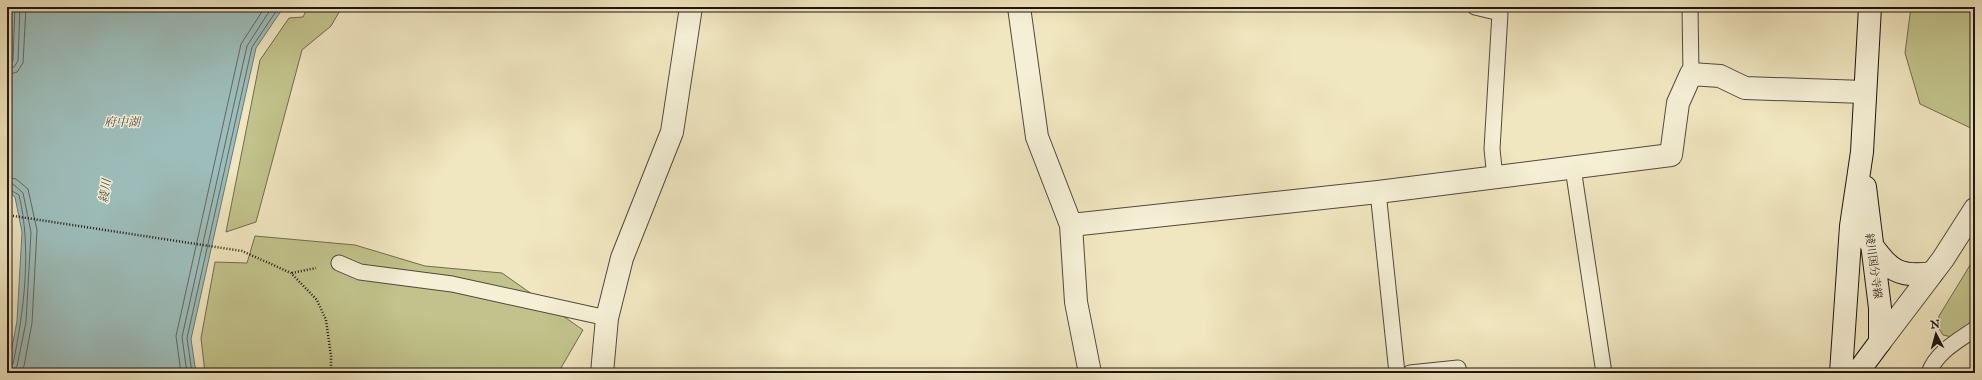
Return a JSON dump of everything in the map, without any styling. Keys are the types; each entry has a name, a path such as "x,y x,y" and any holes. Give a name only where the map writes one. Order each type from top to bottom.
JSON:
{"street":[{"path":"602,373 607,318 622,258 672,132 691,7"},
{"path":"1019,7 1037,137 1071,225 1076,302 1090,373"},
{"name":"綾川国分寺線","path":"1841,373 1851,226 1862,152 1864,92 1870,7"},
{"path":"1071,225 1378,192 1671,155 1678,103 1691,74 1720,76 1744,88 1864,92"},
{"name":"綾川国分寺線","path":"1862,152 1871,244 1880,308 1880,342"},
{"path":"1857,373 1932,273 1975,209"},
{"path":"1871,244 1884,262 1897,271 1916,275 1932,273"}],"lane":[{"path":"1475,7 1500,13 1492,149 1495,178"},
{"path":"1690,7 1691,74"},
{"path":"1573,168 1604,373"},
{"path":"1378,192 1397,373"},
{"path":"339,263 360,272 452,284 607,318"},
{"path":"1929,373 1936,359 1975,329"},
{"path":"1410,373 1458,368 1459,373"}],"path":[{"path":"7,215 242,251 291,273 317,300 326,320 331,356 331,373"},
{"path":"291,273 302,271"}],"green space":[{"path":"308,7 342,7 331,26 302,50 256,222 226,232 260,60 289,18 303,17"},
{"path":"1911,7 1975,7 1975,130 1920,104 1905,53"},
{"path":"255,236 355,245 425,266 502,273 583,330 558,373 205,373 201,338 215,262 247,263"},
{"path":"1975,257 1971,279 1975,303 1972,320 1966,327 1952,337 1943,335 1938,327 1939,316"}],"water":[{"name":"府中湖","path":"11,7 288,7 281,11 256,48 191,339 196,373 7,373 17,321 22,232 15,197 7,191 7,100"}],"water label":[{"name":"綾川","path":"105,191"}]}
